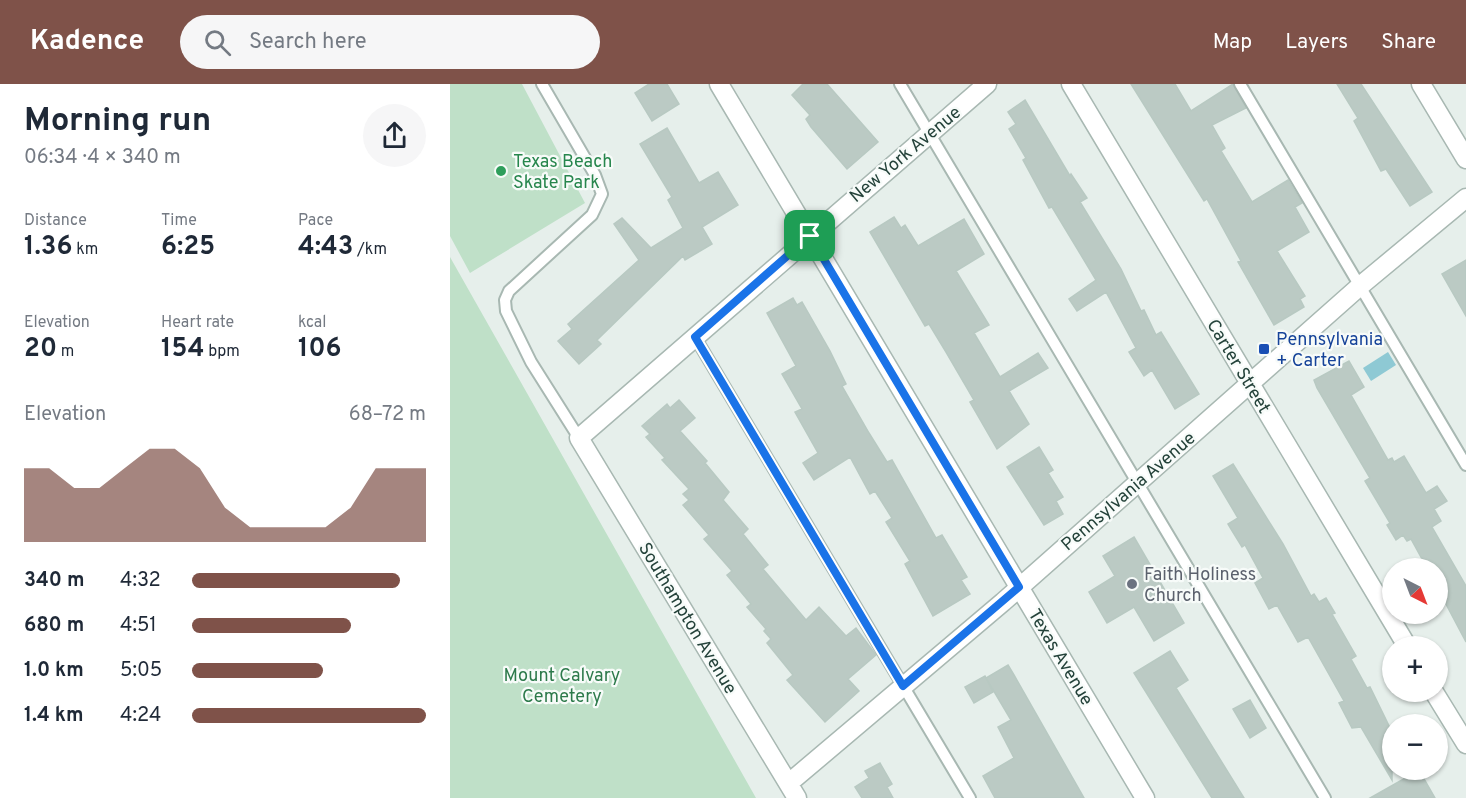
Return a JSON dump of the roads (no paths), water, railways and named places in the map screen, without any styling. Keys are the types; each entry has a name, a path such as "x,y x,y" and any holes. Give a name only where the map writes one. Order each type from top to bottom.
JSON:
{"street":[{"name":"Texas Avenue","path":"719,84 1145,798"},
{"name":"New York Avenue","path":"579,438 987,84"},
{"name":"Carter Street","path":"1071,84 1401,636"},
{"path":"1421,84 1466,159"},
{"name":"Pennsylvania Avenue","path":"793,790 903,686 1250,385 1360,286 1466,198"},
{"name":"Southampton Avenue","path":"579,438 793,790"},
{"path":"1440,702 1466,744"}],"lane":[{"path":"542,84 596,175 602,195 592,215 509,291 505,300 506,311 531,362 579,438"},
{"path":"900,84 1326,798"},
{"path":"1240,84 1466,465"},
{"path":"695,337 970,798"}],"water":[{"path":"1388,352 1396,365 1371,381 1363,368"}],"place":[{"name":"Texas Beach Skate Park","path":"501,171"},
{"name":"Pennsylvania + Carter","path":"1264,349"},
{"name":"Faith Holiness Church","path":"1132,584"}],"park label":[{"name":"Mount Calvary Cemetery","path":"562,685"}]}
